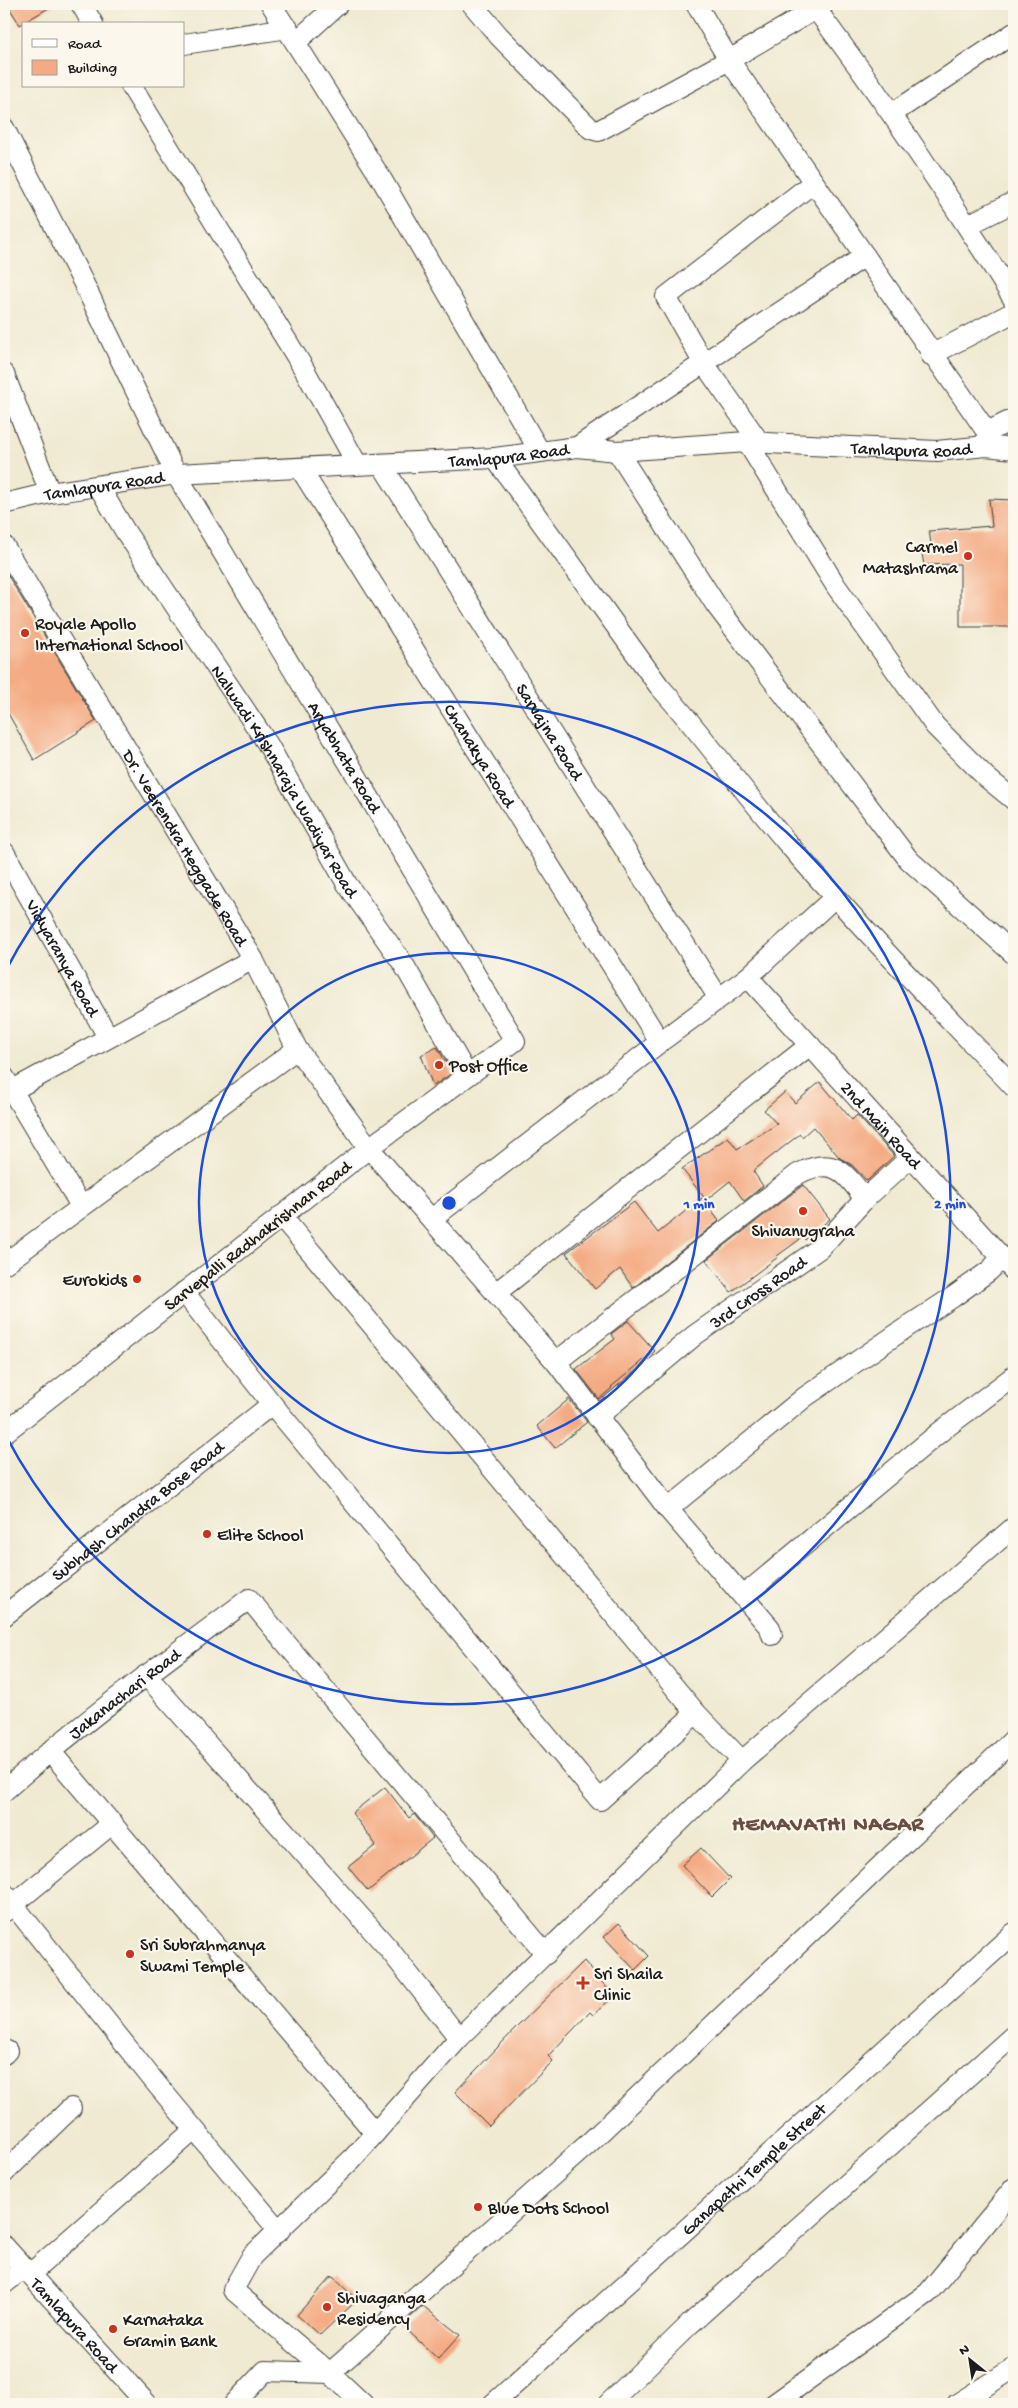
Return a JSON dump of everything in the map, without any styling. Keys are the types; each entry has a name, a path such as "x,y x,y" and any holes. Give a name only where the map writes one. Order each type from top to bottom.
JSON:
{"street":[{"path":"81,4 92,22"},
{"path":"271,4 382,180 540,452"},
{"path":"185,44 292,35 338,4"},
{"path":"696,4 729,60 813,183 866,256 986,439 1014,419"},
{"path":"475,5 499,36 591,130 598,131 729,60 820,6 968,225 1014,300"},
{"path":"893,113 1012,39"},
{"path":"132,88 304,369 357,464"},
{"name":"Aryabhata Road","path":"4,128 83,282 176,474 515,1041"},
{"path":"813,183 666,297 703,362 754,443 836,586 935,726 987,778 1014,800"},
{"path":"968,225 1014,202"},
{"path":"577,447 866,256"},
{"path":"931,355 1014,312"},
{"path":"4,374 50,493"},
{"name":"Tamlapura Road","path":"4,504 50,493 176,474 495,458 577,447 617,451 754,443 937,451 986,439 1014,448"},
{"path":"617,451 716,605 909,860 1014,954"},
{"path":"495,458 659,686 690,720 788,844 886,953 1014,1087"},
{"name":"Sarvajna Road","path":"382,465 718,997"},
{"name":"Chanakya Road","path":"300,468 660,1042"},
{"name":"Nalwadi Krishnaraja Wadiyar Road","path":"99,487 125,531 267,743 347,884 404,965 467,1075"},
{"name":"Dr. Veerendra Heggade Road","path":"4,546 253,959 297,1049 369,1148 497,1292 556,1362 668,1509 744,1596 756,1614 770,1628 772,1635"},
{"name":"Vidyaranya Road","path":"4,852 108,1037"},
{"path":"432,1218 718,997 748,977 835,897"},
{"path":"81,1206 7,1084 108,1037 253,959"},
{"name":"2nd Main Road","path":"748,977 1008,1265"},
{"name":"Sarvepalli Radhakrishnan Road","path":"4,1433 369,1148 515,1041"},
{"path":"497,1292 810,1045"},
{"path":"4,1264 297,1049"},
{"name":"3rd Cross Road","path":"597,1416 695,1335 820,1248 865,1199 911,1157"},
{"path":"556,1362 798,1174 818,1165 833,1168 848,1178 865,1199"},
{"path":"281,1216 696,1714 742,1761"},
{"path":"668,1509 805,1397 989,1272 1008,1265"},
{"path":"184,1292 272,1404 600,1800 696,1714"},
{"path":"744,1596 940,1432 1014,1376"},
{"name":"Subhash Chandra Bose Road","path":"7,1606 272,1404"},
{"path":"363,2404 330,2373 233,2290 252,2256 375,2133 459,2038 742,1761 1014,1527"},
{"name":"Jakanachari Road","path":"7,1781 248,1599 546,1954"},
{"path":"146,1675 388,1948 459,2038"},
{"path":"234,2404 265,2371 330,2373 588,2144 1014,1738"},
{"path":"50,1750 375,2133"},
{"path":"113,1823 7,1903 279,2231"},
{"name":"Ganapathi Temple Street","path":"493,2404 1014,1933"},
{"path":"608,2404 690,2324 1014,2035"},
{"path":"4,2173 70,2108"},
{"path":"4,2284 27,2271 194,2130"},
{"path":"774,2404 928,2293 1014,2188"},
{"name":"Tamlapura Road","path":"4,2246 147,2404"},
{"path":"957,2404 1014,2368"}],"building":[{"path":"7,4 55,4 22,22 20,25"},
{"name":"Carmel Matashrama","path":"989,499 1014,500 1014,627 960,627 960,564 924,565 921,548 932,549 929,531 992,526"},
{"name":"Royale Apollo International School","path":"4,569 96,721 34,760 4,706"},
{"name":"Post Office","path":"437,1047 452,1073 433,1086 421,1055"},
{"path":"820,1082 852,1120 857,1115 894,1156 867,1181 852,1165 840,1158 813,1127 802,1137 800,1134 753,1171 763,1186 744,1201 730,1181 706,1200 682,1169 728,1137 737,1149 777,1124 764,1110 785,1092 795,1103"},
{"path":"803,1185 830,1219 805,1240 803,1237 731,1292 706,1260"},
{"path":"702,1198 719,1221 633,1288 620,1269 595,1289 566,1253 634,1202 658,1233"},
{"path":"628,1321 655,1351 599,1399 576,1369 615,1339 611,1334"},
{"path":"569,1399 587,1422 555,1448 537,1426"},
{"path":"385,1787 409,1818 414,1814 433,1838 368,1891 348,1867 376,1845 352,1813"},
{"path":"701,1848 730,1879 712,1897 682,1865"},
{"path":"619,1923 649,1956 635,1970 604,1937"},
{"path":"584,1961 614,1996 593,2015 590,2012 548,2056 553,2061 489,2126 455,2092"},
{"name":"Shivaganga Residency","path":"332,2276 357,2300 320,2335 297,2315"},
{"path":"423,2306 460,2335 438,2359 402,2325"}],"place":[{"name":"Carmel Matashrama","path":"968,556"},
{"name":"Royale Apollo International School","path":"25,633"},
{"name":"Post Office","path":"439,1065"},
{"name":"Shivanugraha","path":"803,1211"},
{"name":"Eurokids","path":"137,1279"},
{"name":"Elite School","path":"207,1534"},
{"name":"Sri Subrahmanya Swami Temple","path":"130,1954"},
{"name":"Sri Shaila Clinic","path":"583,1983"},
{"name":"Blue Dots School","path":"478,2207"},
{"name":"Shivaganga Residency","path":"327,2307"},
{"name":"Karnataka Gramin Bank","path":"113,2329"}],"district":[{"name":"HEMAVATHI NAGAR","path":"828,1822"}]}
